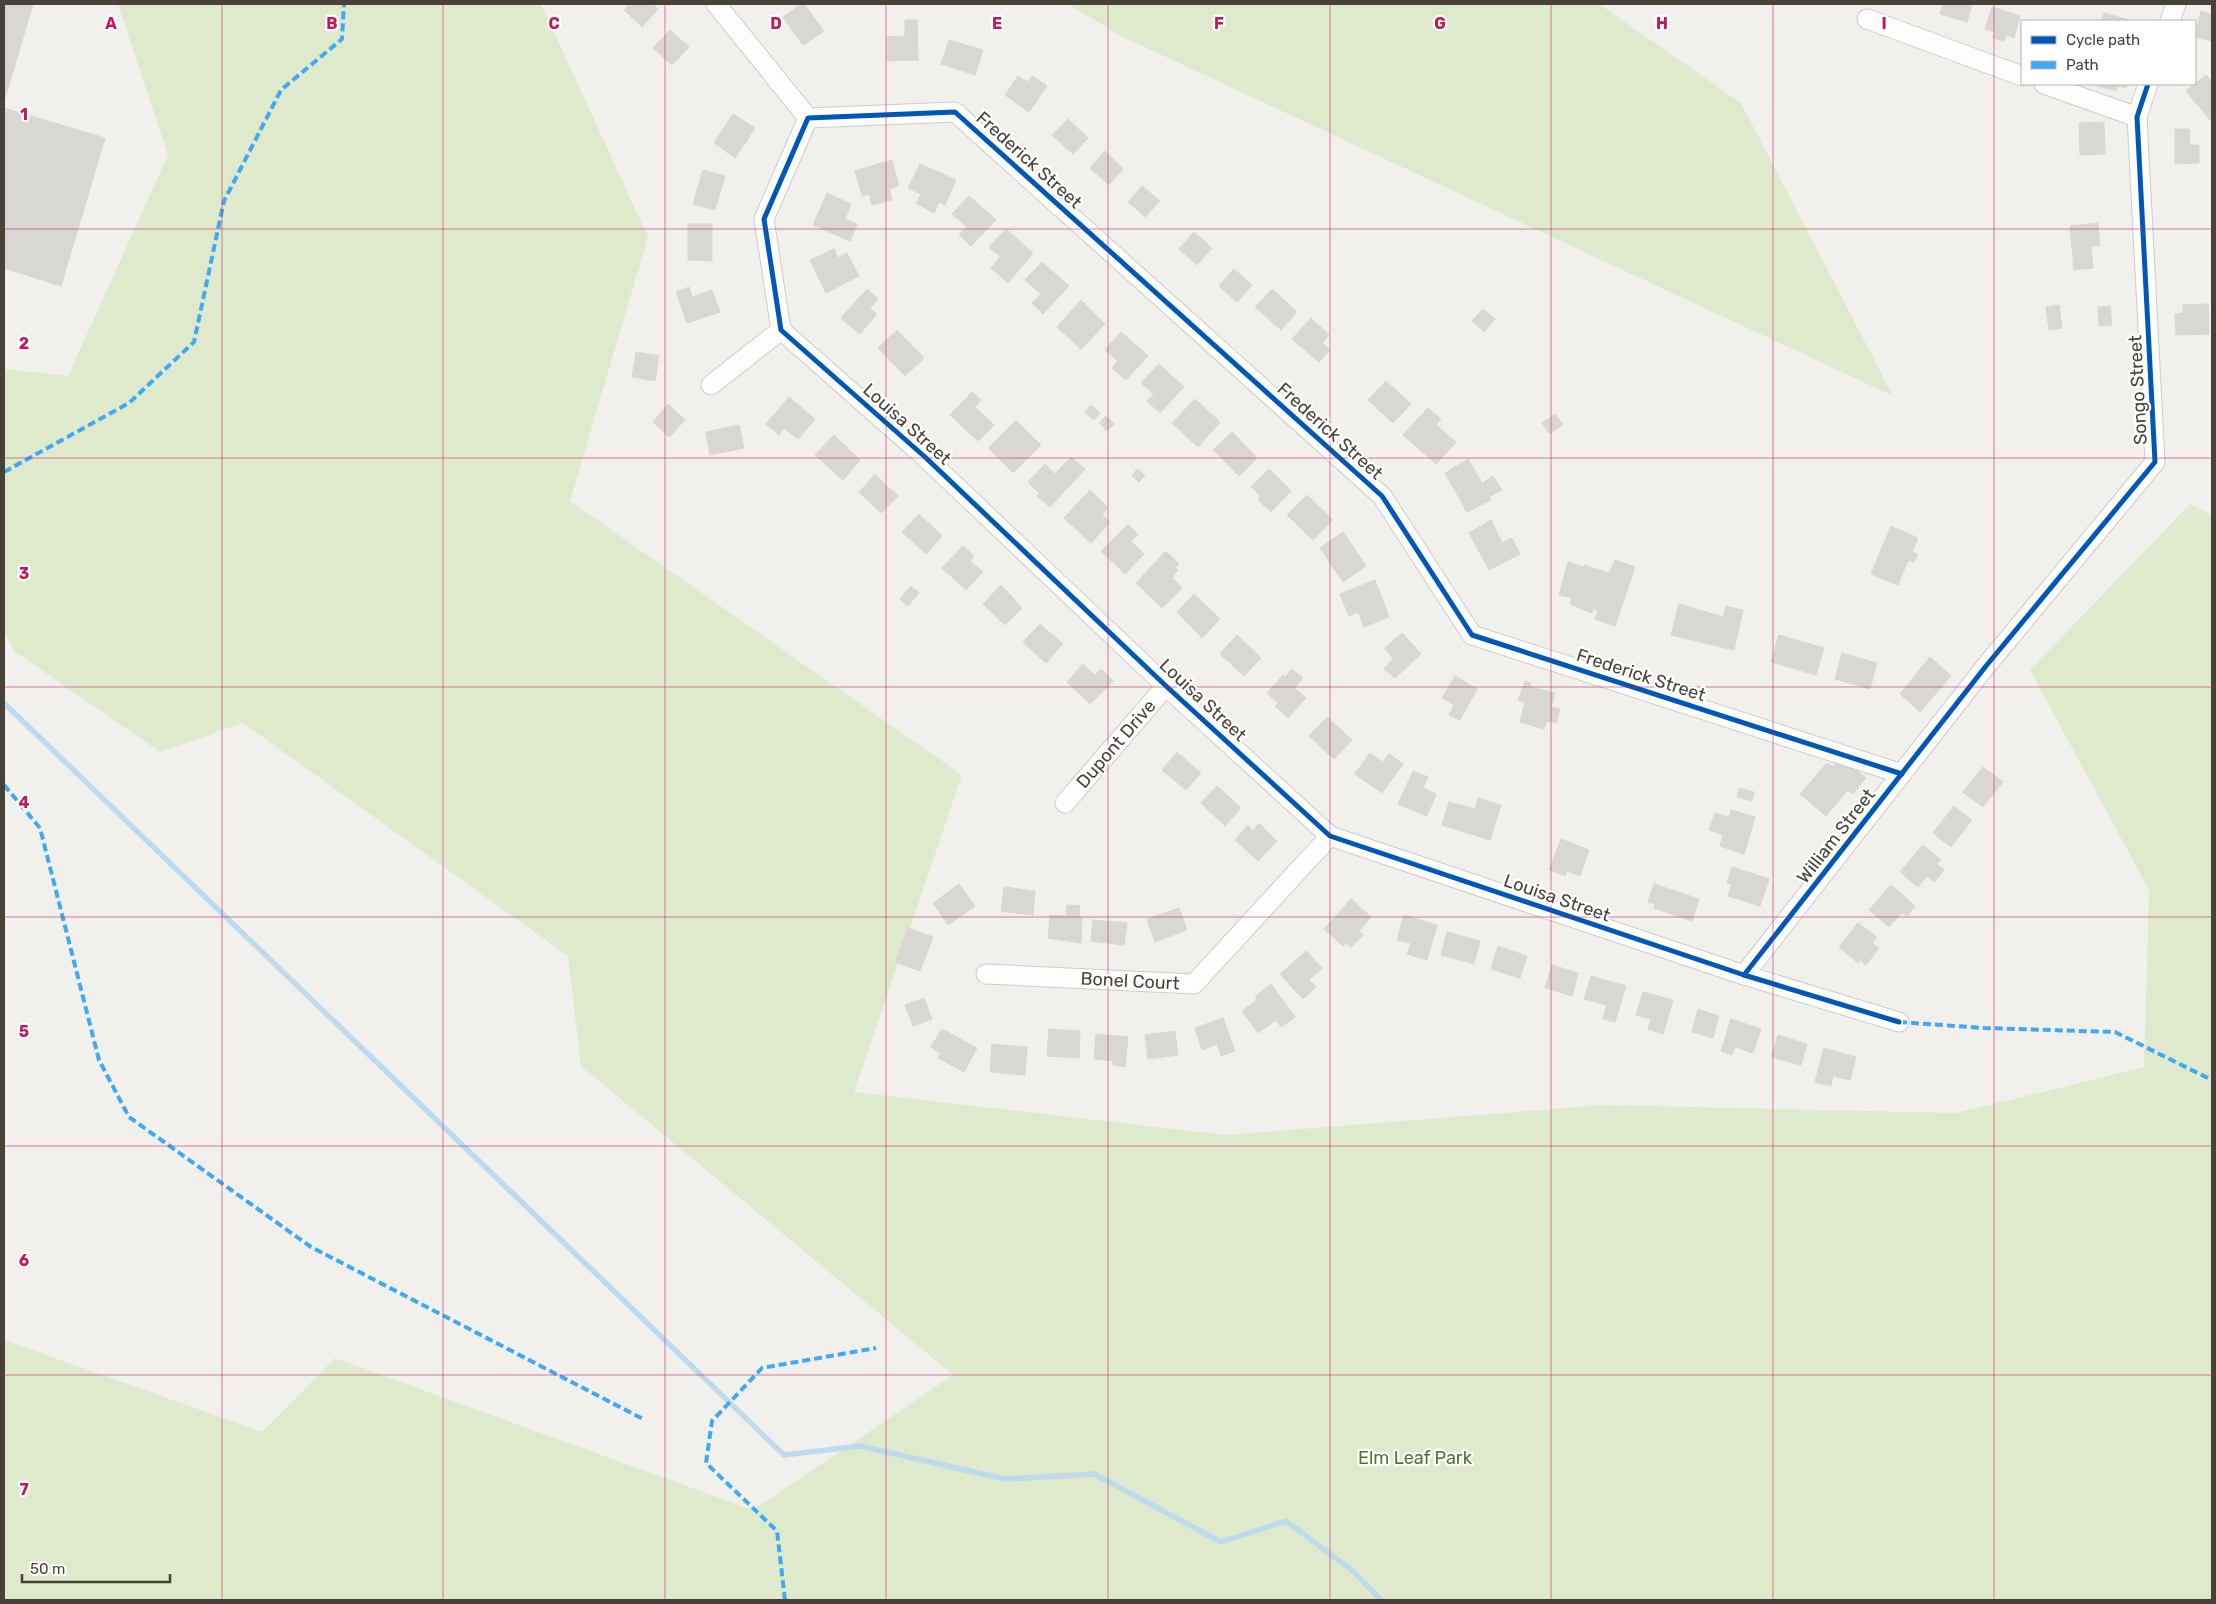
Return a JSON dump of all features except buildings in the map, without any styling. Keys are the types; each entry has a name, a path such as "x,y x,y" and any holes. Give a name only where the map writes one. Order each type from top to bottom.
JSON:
{"street":[{"path":"711,384 781,330 764,219 808,118 716,4"},
{"path":"2170,20 2176,4"},
{"path":"1867,19 2021,76"},
{"path":"2047,85 2136,118"},
{"name":"Songo Street","path":"1986,666 2155,462 2136,118 2148,85"},
{"name":"Frederick Street","path":"808,118 956,112 1382,496 1472,635 1902,774"},
{"name":"Louisa Street","path":"781,330 925,457 1166,686 1330,836 1744,975 1899,1022"},
{"name":"William Street","path":"1744,975 1986,666"},
{"name":"Dupont Drive","path":"1066,803 1166,686"},
{"name":"Bonel Court","path":"986,974 1194,984 1330,836"}],"green space":[{"name":"Elm Leaf Park","path":"118,4 541,4 648,237 570,501 962,775 854,1092 1226,1135 1603,1105 1957,1113 2144,1067 2149,890 2030,670 2190,504 2212,515 2212,1600 4,1600 4,1340 262,1432 335,1358 753,1510 953,1375 581,1066 568,956 243,723 160,752 14,651 4,630 4,369 68,376 168,155"},
{"path":"1068,4 1599,4 1741,103 1893,396 1121,36"}],"waterway":[{"path":"4,703 784,1455 860,1446 1005,1479 1094,1474 1221,1542 1286,1521 1353,1571 1381,1600"}],"marked path":[{"path":"4,472 129,403 194,342 224,201 281,90 342,39 344,4"},
{"path":"4,785 40,828 99,1060 129,1117 311,1247 643,1419"},
{"path":"1899,1022 1984,1028 2115,1032 2212,1080"},
{"path":"785,1600 777,1531 706,1463 712,1421 762,1368 876,1348"}],"cycle path":[{"path":"1744,975 1986,666 2155,462 2137,117 2148,85"},
{"path":"1899,1022 1744,975 1330,836 1166,686 925,457 781,330 764,219 808,118 955,112 1382,496 1472,635 1902,774"}]}
